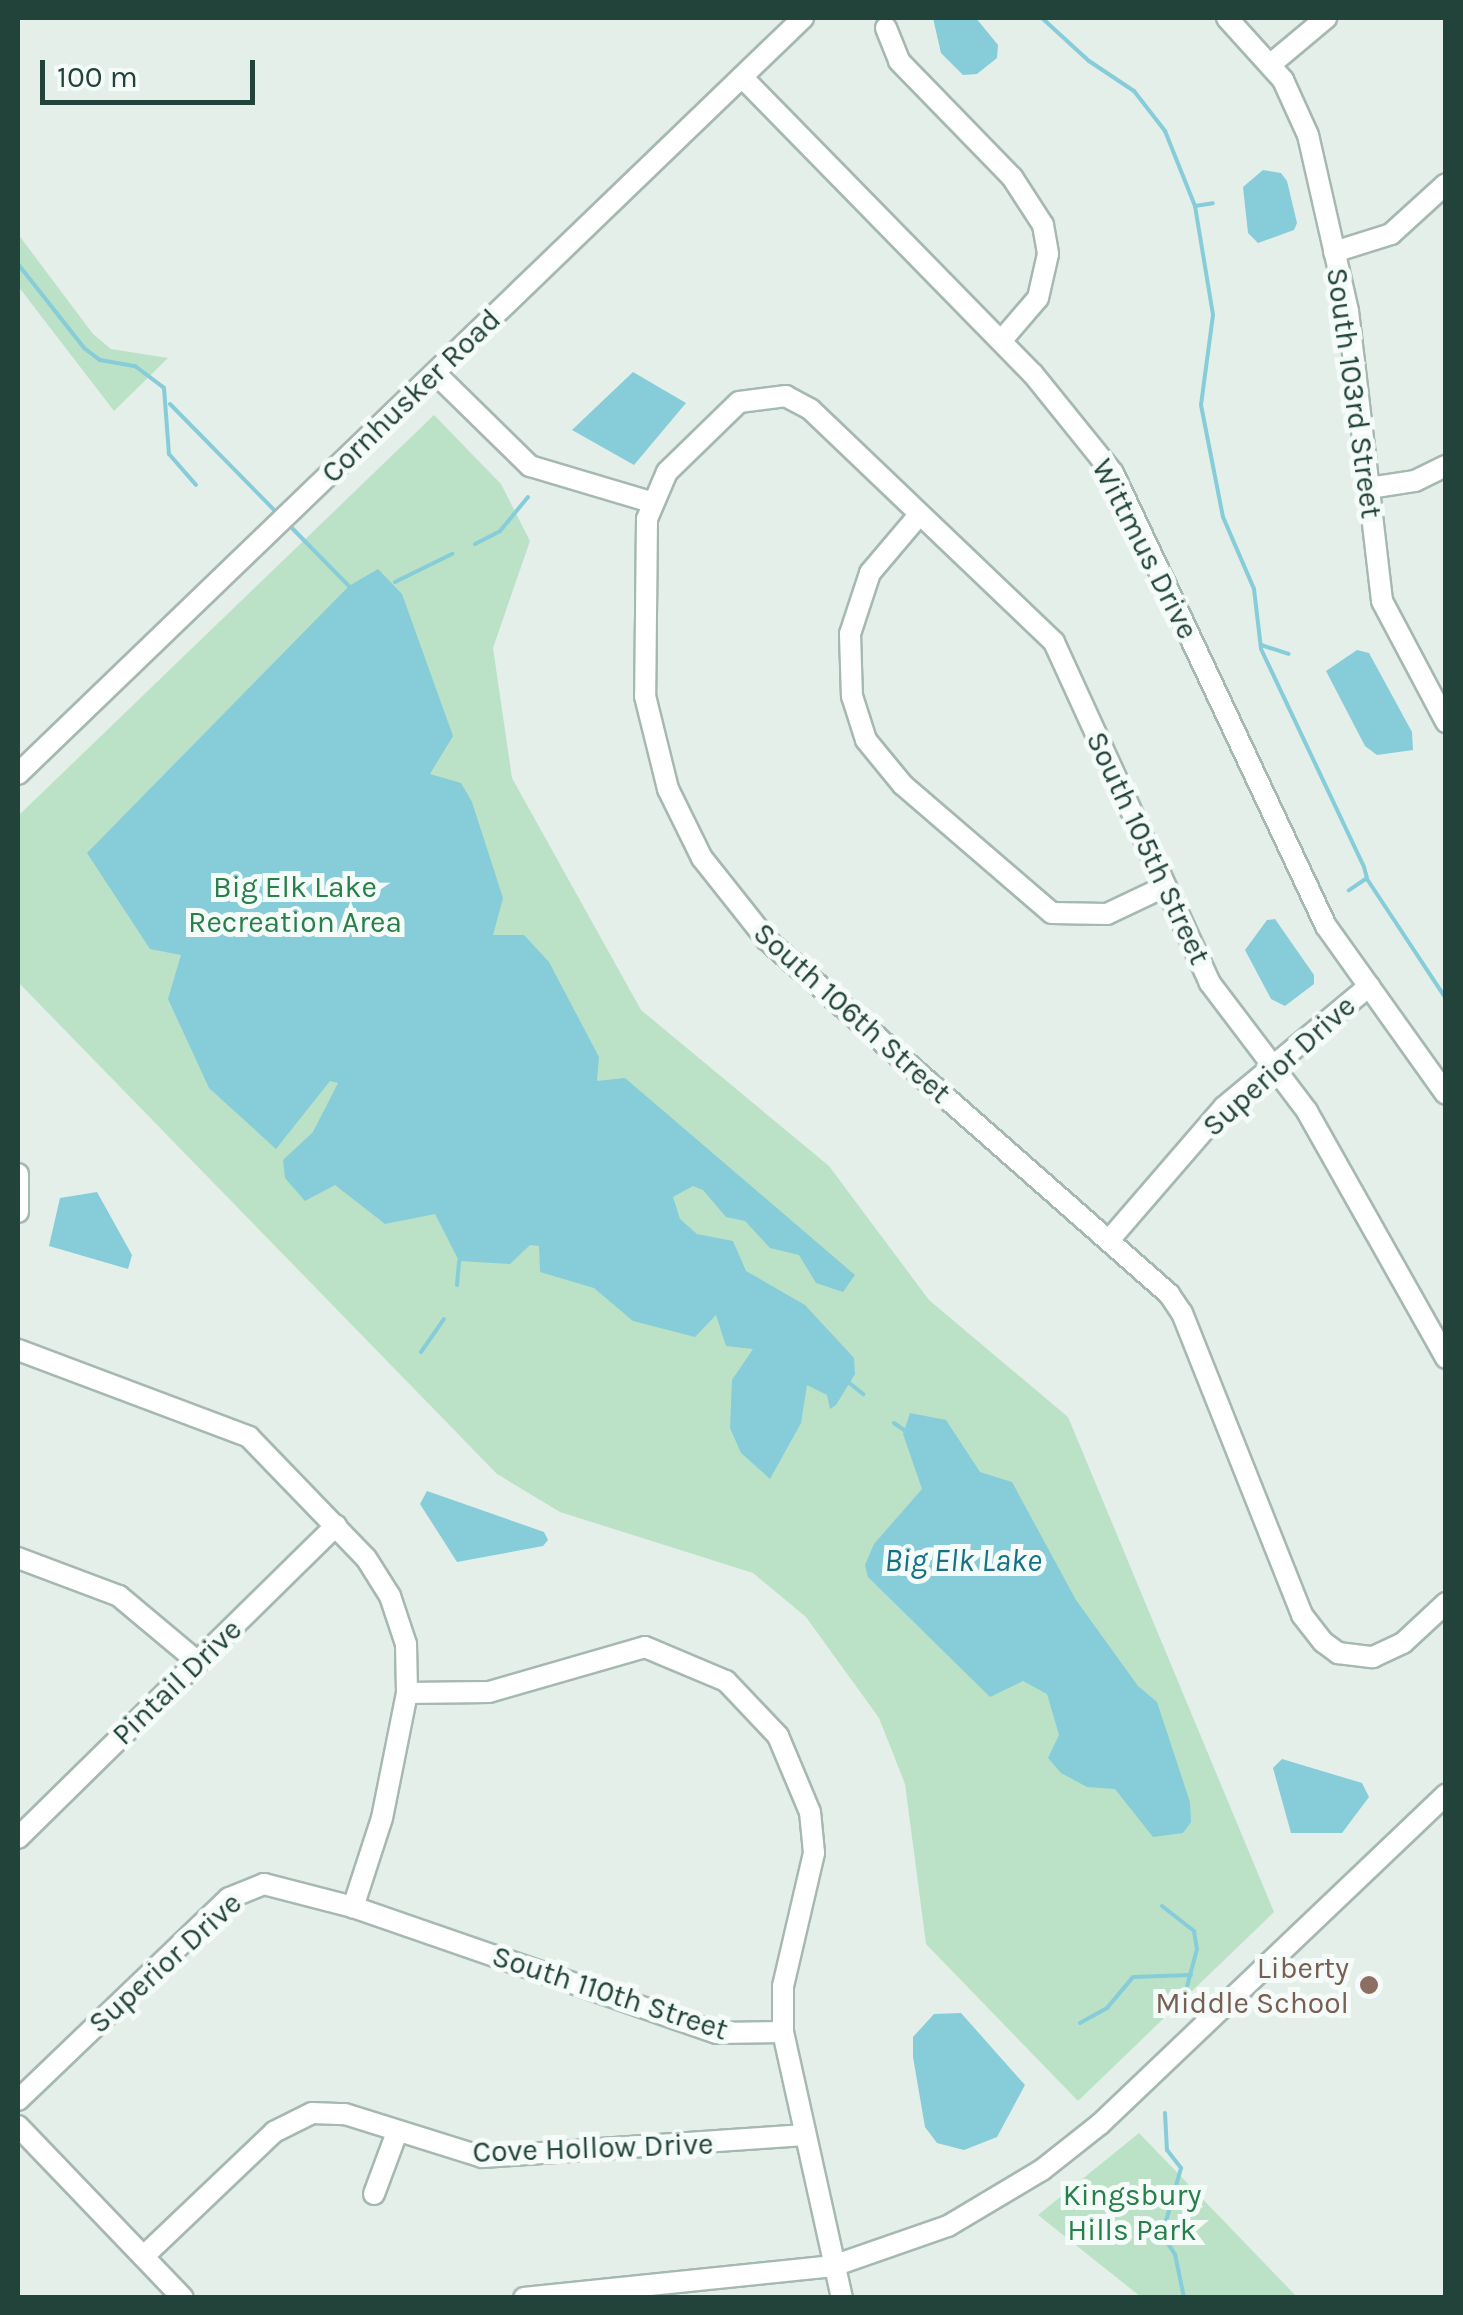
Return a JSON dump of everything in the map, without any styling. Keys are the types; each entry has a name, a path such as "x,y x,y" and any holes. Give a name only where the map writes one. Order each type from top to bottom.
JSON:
{"street":[{"name":"Cornhusker Road","path":"18,774 804,18"},
{"name":"South 103rd Street","path":"1227,18 1271,64 1308,134 1351,329 1382,601 1446,722"},
{"path":"1271,64 1326,18"},
{"path":"886,28 899,60 1012,177 1043,225 1048,254 1038,298 1001,341"},
{"name":"Wittmus Drive","path":"742,77 1001,341 1113,474 1295,868 1369,986 1446,1094"},
{"path":"1334,252 1391,234 1446,184"},
{"path":"435,373 530,466 651,502"},
{"name":"South 105th Street","path":"651,502 668,472 738,402 786,396 810,409 1054,642 1210,983 1306,1110 1446,1358"},
{"path":"1369,488 1414,481 1446,466"},
{"name":"South 106th Street","path":"651,502 645,696 668,789 702,858 767,940 1111,1238 1182,1313 1302,1614 1323,1642 1356,1657 1389,1652 1446,1603"},
{"path":"919,516 870,573 850,634 852,696 875,753 903,785 1052,913 1107,914 1164,887"},
{"name":"Superior Drive","path":"1111,1238 1224,1107 1369,986"},
{"path":"18,1174 18,1209"},
{"path":"18,1350 248,1437 336,1526 390,1596 406,1644 407,1693 382,1818 353,1907"},
{"name":"Pintail Drive","path":"20,1830 336,1526"},
{"path":"18,1558 120,1596 198,1662"},
{"path":"407,1693 489,1692 645,1647 726,1682 778,1736 810,1812 814,1853 783,1986 782,2032 802,2136 842,2298"},
{"path":"524,2298 833,2266 948,2226 1072,2147 1446,1794"},
{"name":"Superior Drive","path":"18,2100 229,1898 264,1884 353,1907"},
{"name":"South 110th Street","path":"353,1907 717,2033 782,2032"},
{"name":"Cove Hollow Drive","path":"144,2256 288,2123 337,2112 482,2156 802,2136"},
{"path":"18,2126 182,2298"},
{"path":"374,2194 397,2132"}],"green space":[{"path":"18,234 93,334 111,349 168,358 114,411 18,286"},
{"name":"Big Elk Lake Recreation Area","path":"434,415 501,484 530,541 493,648 512,778 641,1010 829,1166 929,1300 1068,1417 1274,1912 1078,2101 926,1944 905,1784 879,1718 806,1617 753,1573 560,1512 497,1474 18,982 18,816"},
{"name":"Kingsbury Hills Park","path":"1139,2133 1297,2297 1141,2297 1038,2215"}],"water":[{"path":"933,18 976,18 998,45 997,58 977,74 963,75 941,53"},
{"path":"1263,170 1281,173 1287,181 1297,223 1294,230 1258,243 1248,233 1243,187"},
{"path":"633,372 686,403 634,465 572,430"},
{"path":"378,569 402,594 453,736 430,774 461,783 472,802 503,898 493,935 524,935 549,962 599,1057 597,1081 625,1078 855,1275 843,1292 816,1283 799,1255 770,1248 745,1221 726,1217 703,1190 693,1186 673,1197 680,1219 697,1234 733,1241 746,1271 805,1305 854,1358 855,1374 830,1409 827,1395 807,1385 801,1423 770,1479 741,1453 730,1428 732,1380 753,1349 726,1346 716,1315 695,1337 633,1321 594,1288 540,1272 539,1246 530,1245 510,1264 459,1261 435,1214 385,1224 335,1185 305,1201 285,1178 283,1160 313,1132 338,1083 330,1081 276,1149 209,1088 168,999 181,955 150,949 87,853 349,586"},
{"path":"1357,650 1369,653 1412,732 1413,750 1377,755 1365,746 1326,671"},
{"path":"1275,919 1314,975 1314,984 1285,1006 1271,999 1245,950 1267,920"},
{"path":"97,1192 132,1255 128,1269 49,1246 60,1198"},
{"name":"Big Elk Lake","path":"910,1413 946,1420 980,1472 1012,1482 1076,1600 1138,1686 1157,1702 1190,1802 1191,1822 1183,1833 1153,1837 1115,1789 1087,1787 1061,1773 1048,1758 1059,1735 1047,1694 1023,1681 990,1697 868,1577 865,1565 874,1544 922,1489 903,1434"},
{"path":"427,1491 544,1532 548,1540 543,1546 457,1562 420,1504"},
{"path":"1282,1759 1362,1783 1369,1797 1342,1833 1291,1833 1273,1768"},
{"path":"961,2013 1025,2085 997,2137 964,2150 937,2143 925,2127 913,2057 913,2037 934,2014"}],"waterway":[{"path":"1042,18 1089,61 1134,91 1165,131 1195,206 1213,315 1201,405 1223,517 1254,589 1261,649 1364,867 1367,878 1349,890"},
{"path":"1195,206 1213,203"},
{"path":"18,264 84,348 100,360 135,366 164,388 169,454 196,485"},
{"path":"170,404 279,515"},
{"path":"475,544 500,531 528,497"},
{"path":"289,525 349,586"},
{"path":"395,582 452,554"},
{"path":"1261,645 1289,654"},
{"path":"1367,879 1446,999"},
{"path":"457,1285 459,1261"},
{"path":"421,1352 444,1319"},
{"path":"847,1381 863,1394"},
{"path":"894,1423 907,1432"},
{"path":"1162,1906 1194,1931 1197,1949 1187,1986"},
{"path":"1080,2023 1107,2008 1133,1977 1191,1975"},
{"path":"1165,2113 1167,2150 1181,2168 1162,2235 1175,2254 1184,2298"}],"place":[{"name":"Liberty Middle School","path":"1369,1985"}]}
